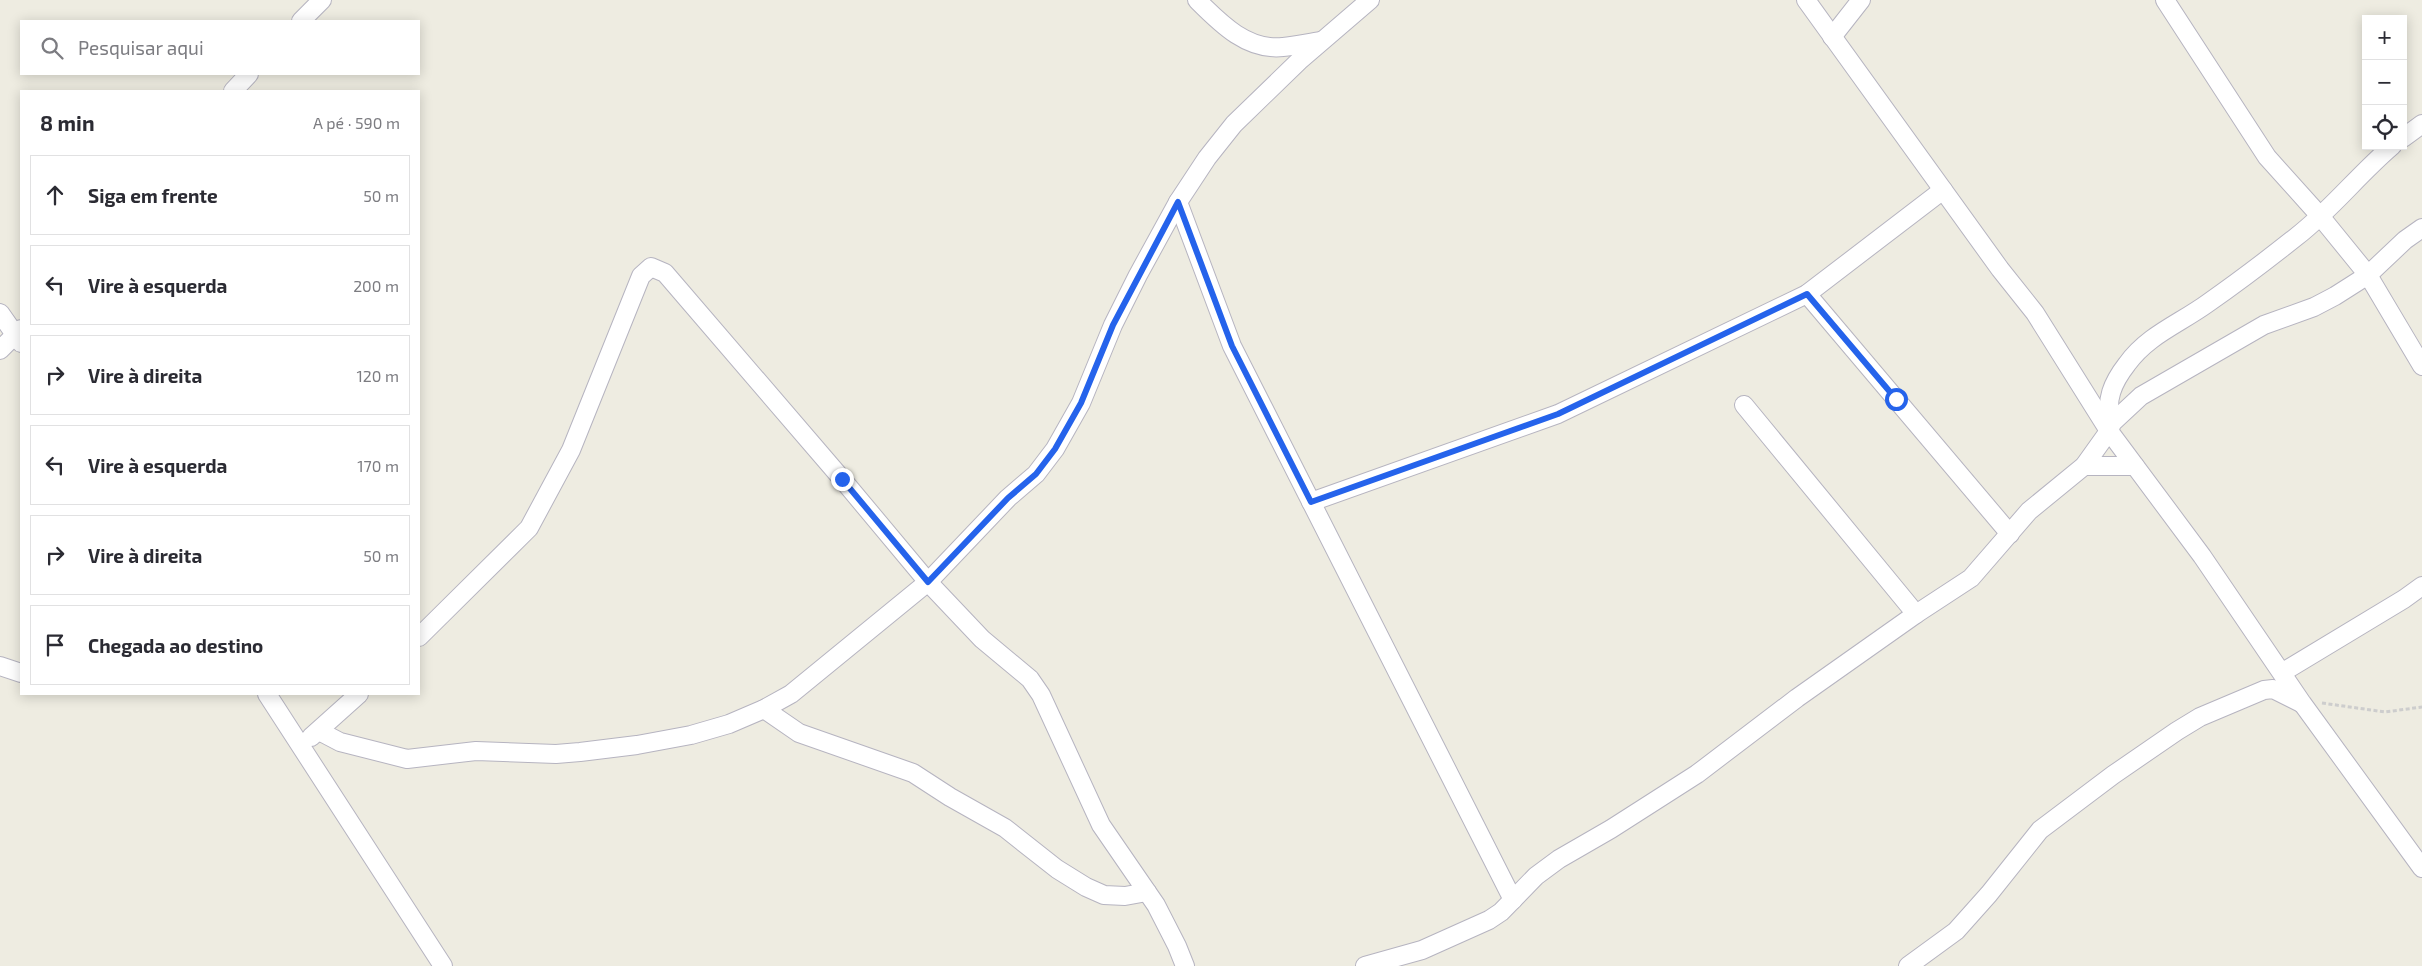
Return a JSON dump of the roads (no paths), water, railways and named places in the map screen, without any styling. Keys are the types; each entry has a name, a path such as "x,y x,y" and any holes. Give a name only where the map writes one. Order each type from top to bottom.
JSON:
{"street":[{"path":"302,20 322,0"},
{"path":"1197,0 1224,28 1244,39 1281,48 1322,40"},
{"path":"319,731 340,742 407,759 476,751 556,754 638,745 691,735 728,724 764,709 791,694 928,582 1008,498 1036,474 1055,449 1081,403 1113,325 1178,202 1207,158 1234,124 1322,40 1370,0"},
{"path":"1806,0 1943,190 2035,313 2135,466 2202,556 2283,672 2302,703 2422,868"},
{"path":"1832,37 1861,0"},
{"path":"2166,0 2267,157 2320,216 2368,275 2422,366"},
{"path":"234,90 247,75"},
{"path":"2407,135 2422,124"},
{"path":"2110,427 2107,411 2114,383 2127,364 2150,339 2207,304 2297,236 2320,216 2364,170 2387,150"},
{"path":"1311,502 1558,414 1807,294 1943,190"},
{"path":"1178,202 1232,346 1513,900"},
{"path":"1374,965 1422,950 1495,916 1536,876 1559,859 1611,829 1696,774 1916,614 1971,578 2030,511 2084,466 2110,427 2141,396 2264,325 2314,307 2368,275 2422,228"},
{"path":"420,636 529,528 571,450 640,276 651,267 665,273 928,582 982,639 1030,680 1041,696 1100,825 1147,892 1177,946 1185,966"},
{"path":"1807,294 2010,534"},
{"path":"0,312 19,336 0,350"},
{"path":"1744,405 1916,614"},
{"path":"2084,466 2135,466"},
{"path":"2283,672 2404,599 2422,586"},
{"path":"0,666 20,673"},
{"path":"1908,966 1956,931 1989,894 2040,830 2113,775 2177,731 2244,697 2264,690 2273,689 2302,703"},
{"path":"268,695 353,830 385,875 443,966"},
{"path":"301,745 319,731 357,695"},
{"path":"764,709 799,732 913,773 950,797 1005,828 1057,869 1086,887 1104,895 1126,896 1147,892"}]}
